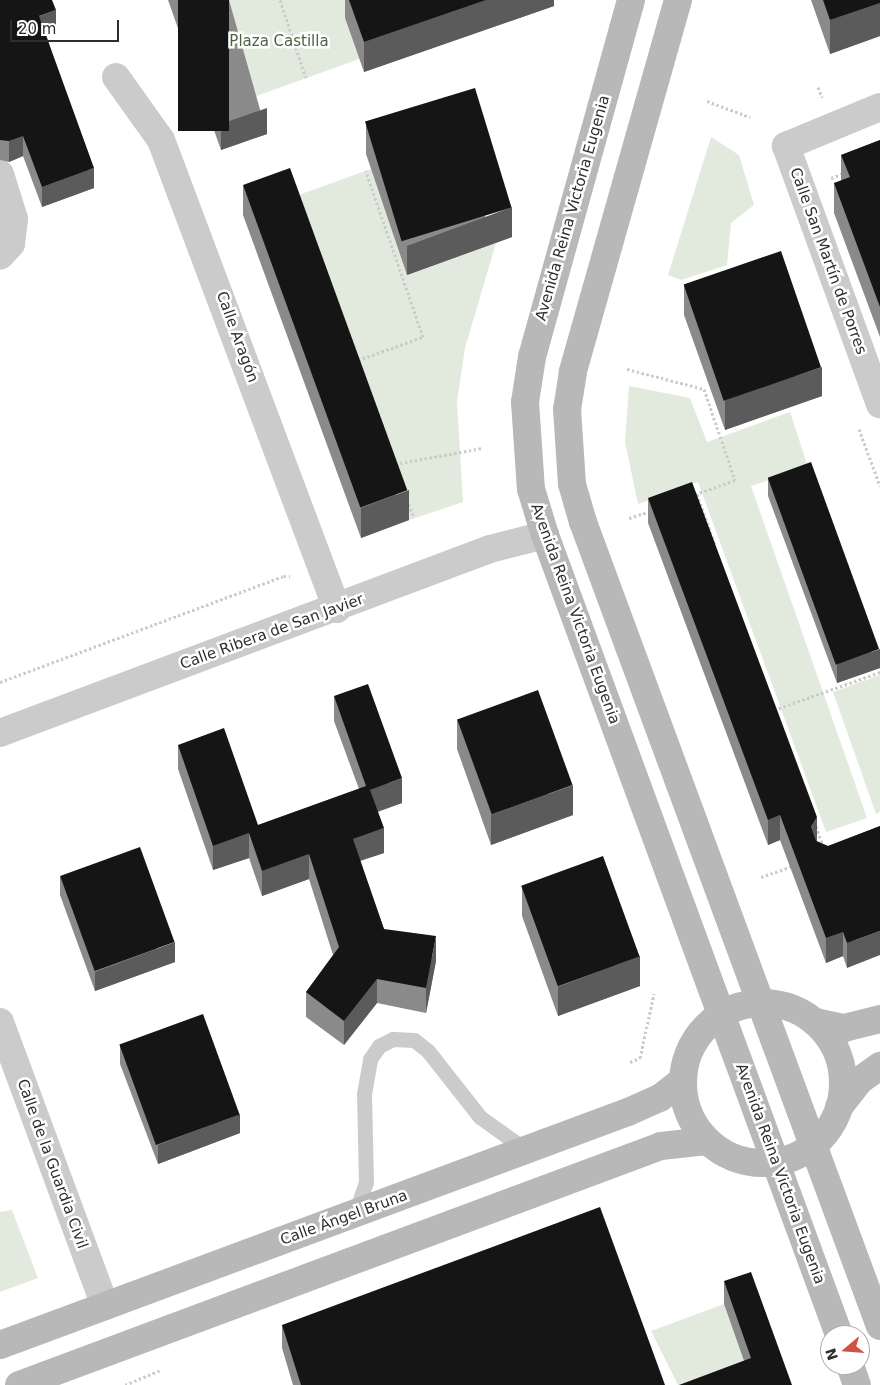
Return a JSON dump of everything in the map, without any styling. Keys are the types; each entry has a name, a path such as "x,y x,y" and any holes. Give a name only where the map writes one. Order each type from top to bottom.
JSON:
{"main road":[{"name":"Avenida Reina Victoria Eugenia","path":"631,0 532,357 525,402 526,445 531,489 545,535 835,1325"},
{"path":"678,0 573,372 567,409 572,484 583,522 880,1326"},
{"path":"815,1022 830,1040 840,1062 843,1085 833,1122 814,1145 789,1159 775,1163 745,1162 730,1156 707,1141 689,1114 682,1081 693,1042 722,1014 760,1003 789,1008 815,1022 844,1028 880,1019"},
{"path":"838,1109 859,1081 880,1066"},
{"name":"Calle Ángel Bruna","path":"0,1345 526,1150 660,1098 682,1081"},
{"path":"19,1385 661,1146 707,1141"}],"street":[{"name":"Calle Aragón","path":"116,77 162,140 336,609"},
{"name":"Calle San Martín de Porres","path":"880,108 786,146 880,404"},
{"path":"0,174 14,219 11,244 0,256"},
{"name":"Calle Ribera de San Javier","path":"0,733 336,609 490,549 545,535"},
{"name":"Calle de la Guardia Civil","path":"0,1022 105,1306"}],"lane":[{"path":"355,1214 366,1182 364,1094 370,1059 379,1046 393,1039 414,1040 428,1051 480,1118 526,1150"}],"path":[{"path":"280,0 306,78"},
{"path":"707,101 750,117"},
{"path":"358,360 422,337 366,171"},
{"path":"825,180 849,171"},
{"path":"354,351 361,370"},
{"path":"627,370 704,389 735,480 688,497"},
{"path":"395,464 482,448"},
{"path":"391,454 398,473"},
{"path":"405,491 414,518"},
{"path":"697,494 717,550"},
{"path":"629,518 654,509"},
{"path":"0,682 284,576 298,577"},
{"path":"774,710 880,672"},
{"path":"770,700 777,719"},
{"path":"813,818 826,854"},
{"path":"761,877 798,864"},
{"path":"630,1062 640,1058 654,994"}],"green space":[{"name":"Plaza Castilla","path":"220,0 396,0 345,18 359,59 254,97"},
{"path":"711,137 739,155 754,205 731,223 727,265 681,280 668,275"},
{"path":"371,169 381,198 423,223 393,233 407,275 496,243 465,348 457,402 463,502 409,520 290,198"},
{"path":"629,386 690,398 707,442 790,412 808,467 751,486 867,818 826,832 698,482 638,504 625,442"},
{"path":"880,675 880,812 876,814 833,692"},
{"path":"12,1210 38,1278 0,1292 0,1212"},
{"path":"724,1304 751,1381 740,1385 678,1385 651,1331"}],"building":[{"path":"0,0 52,0 56,10 39,16 94,168 42,187 23,136 9,141 0,140"},
{"path":"178,0 229,0 229,131 178,131"},
{"path":"349,0 486,0 364,42"},
{"path":"823,0 880,0 880,3 830,20"},
{"path":"475,88 512,208 402,241 365,122"},
{"path":"880,140 880,307 834,183 850,177 841,155"},
{"path":"290,168 407,490 360,507 243,185"},
{"path":"781,251 821,367 724,401 684,285"},
{"path":"811,462 879,649 836,665 768,478"},
{"path":"692,482 817,817 811,827 816,841 828,846 880,826 880,931 847,943 843,932 826,938 780,815 768,820 648,498"},
{"path":"368,684 402,778 370,790 384,828 353,839 384,929 436,936 426,988 377,979 344,1021 306,992 339,947 309,854 262,871 249,833 213,846 178,745 224,728 258,825 366,786 334,696"},
{"path":"538,690 573,785 492,814 457,719"},
{"path":"140,847 175,942 95,971 60,876"},
{"path":"603,856 640,957 558,986 521,886"},
{"path":"203,1014 240,1115 156,1145 119,1044"},
{"path":"600,1207 665,1385 301,1385 282,1325"},
{"path":"751,1272 792,1385 679,1385 751,1358 724,1281"}]}
